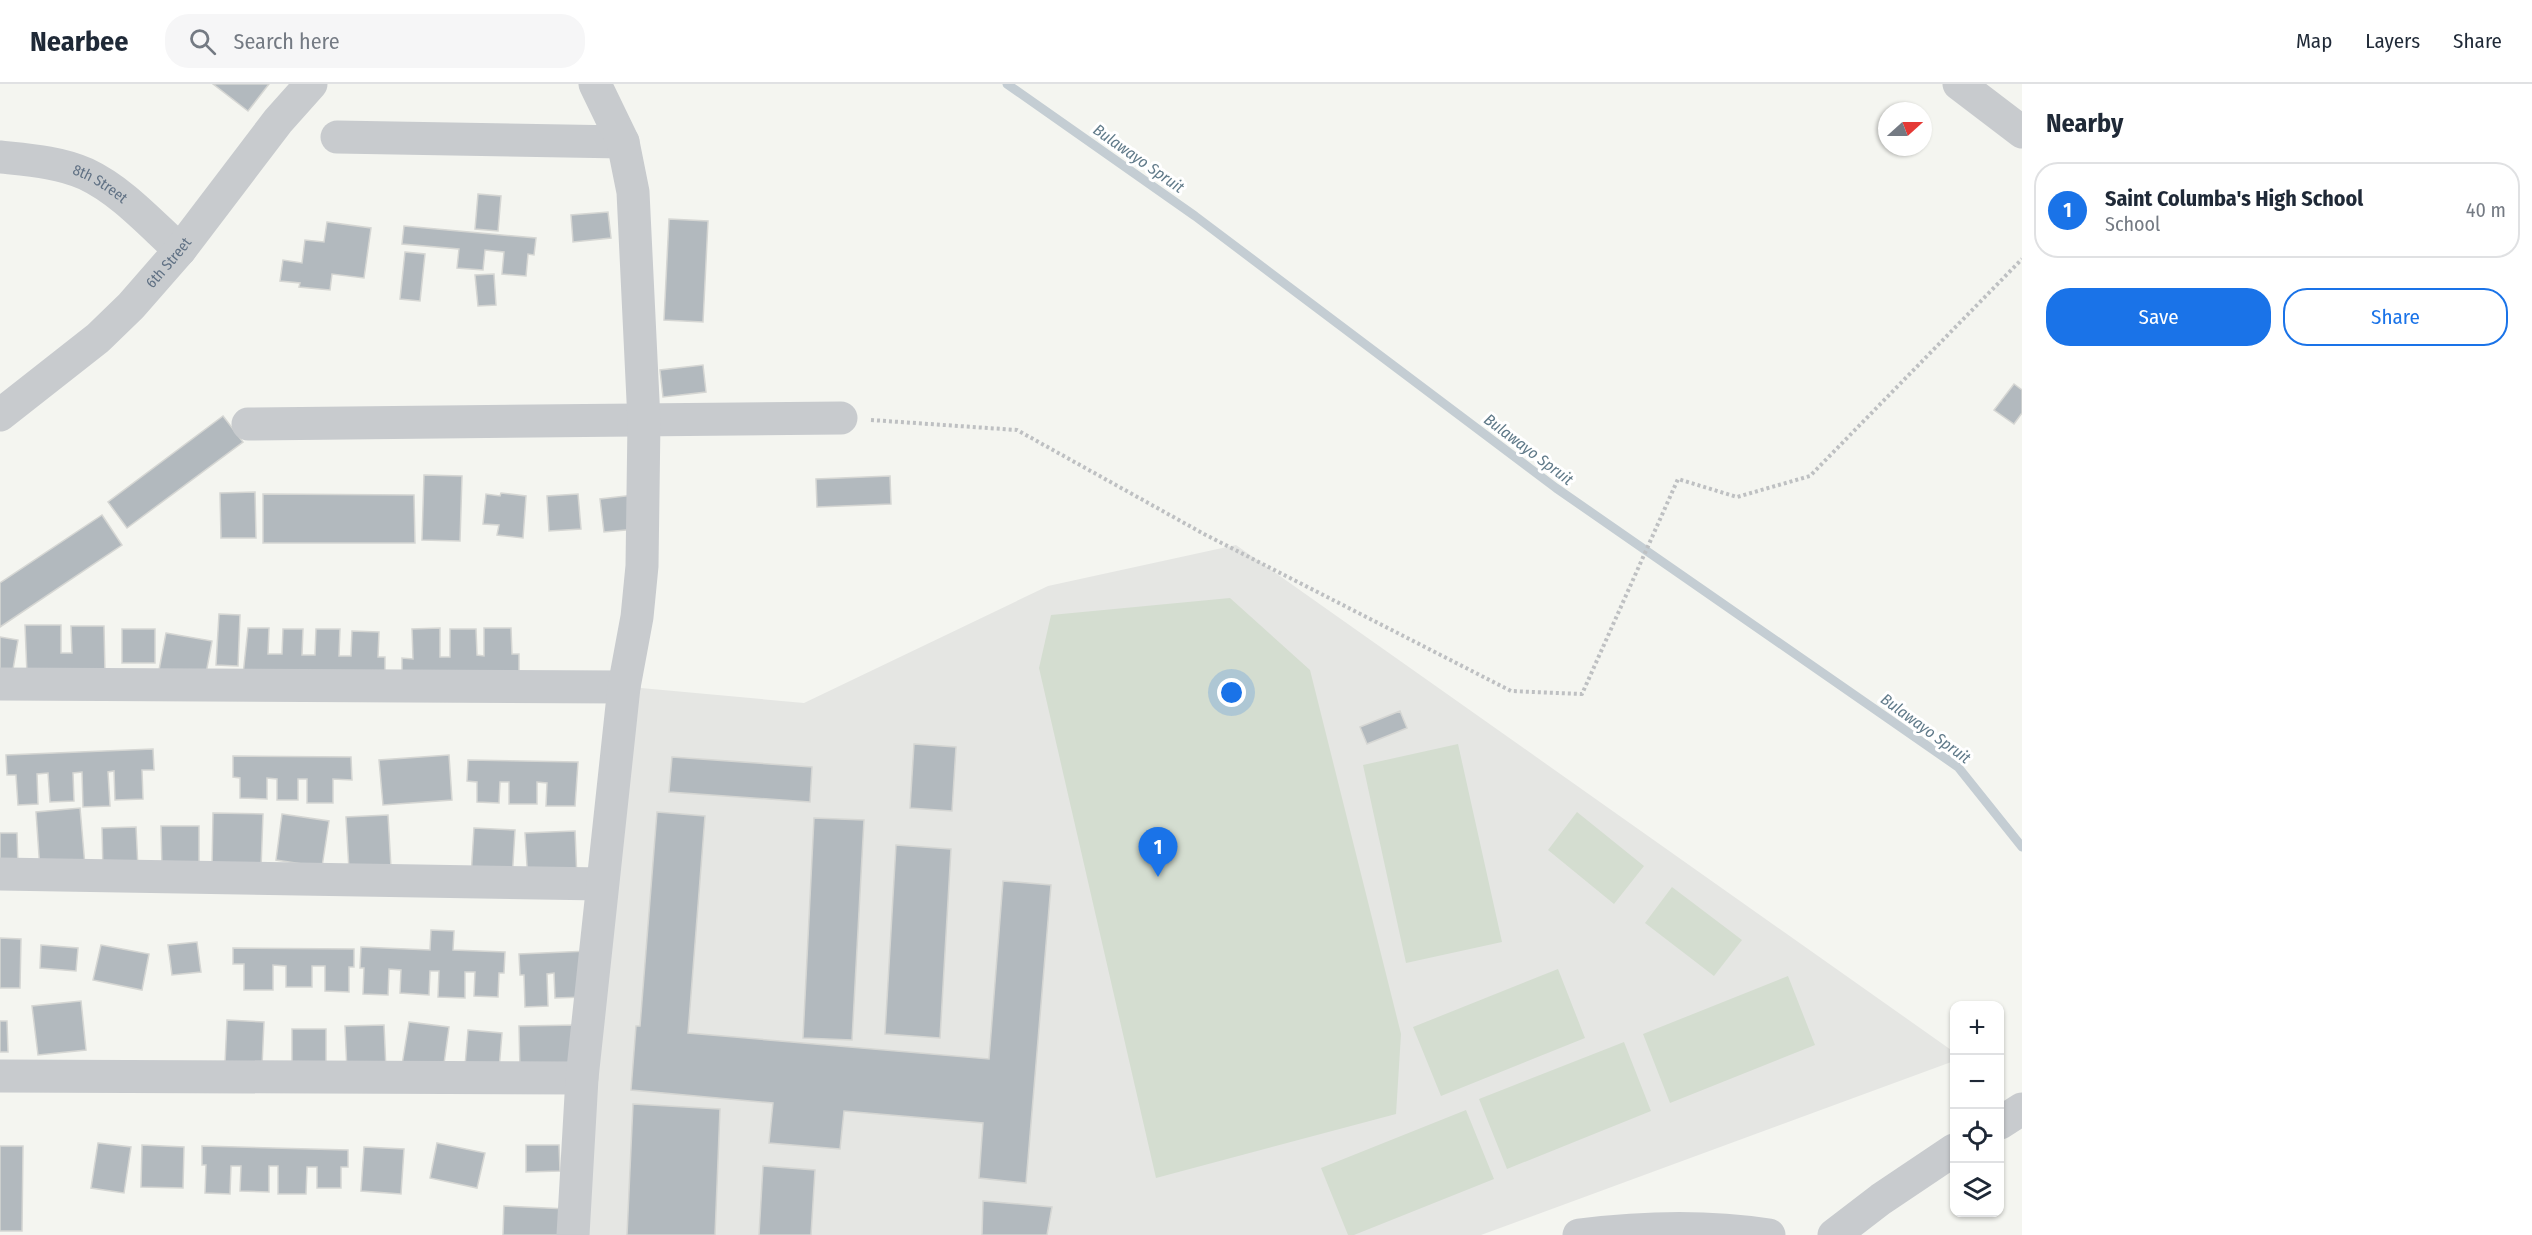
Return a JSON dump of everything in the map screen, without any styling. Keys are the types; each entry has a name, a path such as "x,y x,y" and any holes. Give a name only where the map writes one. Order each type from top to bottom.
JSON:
{"street":[{"name":"6th Street","path":"0,415 98,338 131,306 180,250 278,121 311,84"},
{"path":"573,1235 582,1078 602,884 624,687 637,618 642,566 644,421 633,192 623,142 595,84"},
{"path":"1959,84 2022,132"},
{"path":"337,136 623,142"},
{"name":"8th Street","path":"0,156 51,163 86,174 119,195 180,250"},
{"path":"248,424 841,418"},
{"path":"0,684 624,687"},
{"path":"0,874 602,884"},
{"path":"0,1076 582,1078"},
{"path":"2004,1120 2022,1109"},
{"path":"1834,1235 1899,1186 1950,1153"},
{"path":"1579,1235 1629,1229 1677,1227 1769,1235"}],"path":[{"path":"841,418 1017,430 1203,534 1511,691 1582,694 1678,479 1737,497 1810,476 2022,259"}],"shaded area":[{"path":"1236,545 1950,1049 1950,1062 1481,1235 579,1235 630,687 804,703 1048,586"},
{"path":"1230,598 1310,670 1401,1034 1396,1114 1156,1178 1039,668 1051,615"},
{"path":"1458,744 1502,942 1406,963 1363,765"},
{"path":"1577,812 1644,866 1614,904 1548,850"},
{"path":"1672,887 1742,940 1714,976 1645,923"},
{"path":"1558,969 1585,1038 1441,1096 1413,1027"},
{"path":"1788,976 1815,1045 1670,1103 1643,1034"},
{"path":"1624,1042 1651,1111 1507,1169 1479,1099"},
{"path":"1466,1110 1494,1179 1354,1235 1348,1235 1321,1168"}],"building":[{"path":"213,84 269,84 248,111"},
{"path":"478,194 501,196 498,231 475,229"},
{"path":"608,212 611,238 573,242 571,215"},
{"path":"669,219 708,221 703,322 664,320"},
{"path":"327,222 371,228 364,278 332,274 330,290 299,287 300,283 280,281 283,260 302,263 305,240 324,242"},
{"path":"404,226 536,238 534,255 528,254 526,276 502,274 504,252 485,250 483,270 457,268 459,249 402,244"},
{"path":"405,252 425,254 420,301 400,299"},
{"path":"494,274 496,305 478,306 475,275"},
{"path":"703,365 706,392 663,397 660,370"},
{"path":"2014,384 2022,390 2022,413 2014,424 1994,410"},
{"path":"223,416 243,442 127,528 108,502"},
{"path":"424,475 462,476 460,541 422,540"},
{"path":"890,476 891,504 817,507 816,479"},
{"path":"255,492 256,538 221,538 220,493"},
{"path":"501,493 526,496 523,538 497,535 499,525 483,524 486,494 500,496"},
{"path":"263,494 414,495 415,543 263,543"},
{"path":"578,494 581,529 549,531 547,496"},
{"path":"634,495 637,529 604,532 600,499"},
{"path":"102,515 122,545 0,627 0,583"},
{"path":"219,614 240,615 238,666 216,665"},
{"path":"25,625 61,625 61,653 72,653 71,626 104,626 105,674 27,674"},
{"path":"248,628 269,628 268,654 282,654 283,629 303,629 302,655 315,655 316,629 340,629 339,656 351,656 352,631 379,632 378,657 385,657 385,679 243,675"},
{"path":"440,628 440,657 450,657 450,629 476,629 477,655 484,656 484,628 511,628 512,654 519,654 519,676 402,677 402,658 413,659 412,629"},
{"path":"122,629 155,629 155,663 122,663"},
{"path":"166,633 212,641 205,679 159,670"},
{"path":"0,637 18,640 11,681 0,679"},
{"path":"1400,711 1407,728 1367,744 1360,727"},
{"path":"914,744 956,747 952,811 910,808"},
{"path":"153,749 154,770 142,770 143,799 115,800 114,771 108,772 110,806 83,807 82,772 73,773 74,801 50,802 48,773 37,774 38,804 18,805 16,775 7,775 6,755"},
{"path":"449,755 452,800 383,805 379,760"},
{"path":"233,756 351,757 352,780 333,779 333,803 307,803 307,779 298,779 298,800 277,800 277,779 267,778 267,799 240,798 240,778 233,777"},
{"path":"672,757 812,767 810,802 669,792"},
{"path":"468,760 578,762 575,806 546,806 547,783 537,782 537,804 509,804 509,782 500,782 499,803 477,802 477,782 467,781"},
{"path":"80,808 85,866 40,870 36,812"},
{"path":"657,812 705,816 688,1033 989,1059 1003,881 1051,885 1026,1183 979,1178 983,1123 844,1111 840,1149 769,1143 773,1103 631,1090 636,1026 640,1026"},
{"path":"213,813 263,814 261,869 212,867"},
{"path":"282,814 329,821 322,867 276,860"},
{"path":"388,815 391,868 349,870 346,817"},
{"path":"814,818 864,820 852,1040 803,1038"},
{"path":"161,826 199,826 199,868 162,869"},
{"path":"136,827 138,869 103,871 102,828"},
{"path":"474,828 515,830 512,880 471,877"},
{"path":"575,831 577,880 528,882 525,833"},
{"path":"0,833 17,833 18,868 0,869"},
{"path":"896,845 951,849 940,1038 885,1034"},
{"path":"431,930 454,931 453,950 505,952 504,973 499,973 498,997 474,996 475,972 465,972 465,998 438,997 439,971 430,971 429,995 400,993 401,970 389,969 388,995 363,994 364,968 360,968 361,947 430,950"},
{"path":"0,938 21,939 20,988 0,988"},
{"path":"197,942 201,972 172,975 168,945"},
{"path":"41,945 78,948 76,971 40,968"},
{"path":"101,945 149,954 142,990 93,980"},
{"path":"233,948 354,949 354,967 349,967 349,992 325,991 325,966 312,966 312,987 286,987 286,966 273,965 273,990 244,990 244,964 233,964"},
{"path":"589,951 584,997 555,998 554,973 547,974 548,1006 525,1007 524,975 520,975 519,954"},
{"path":"81,1001 86,1050 38,1055 32,1006"},
{"path":"227,1020 264,1022 262,1066 225,1064"},
{"path":"0,1021 7,1021 8,1052 0,1052"},
{"path":"409,1022 449,1027 443,1071 402,1065"},
{"path":"384,1025 386,1070 347,1071 345,1026"},
{"path":"577,1025 578,1070 520,1071 519,1026"},
{"path":"292,1029 326,1029 326,1070 292,1070"},
{"path":"468,1030 502,1033 499,1069 465,1066"},
{"path":"633,1104 720,1109 715,1235 627,1235"},
{"path":"98,1143 131,1147 124,1193 91,1188"},
{"path":"437,1143 485,1153 477,1188 430,1178"},
{"path":"142,1145 184,1147 183,1188 141,1187"},
{"path":"526,1145 559,1145 560,1171 526,1172"},
{"path":"0,1146 23,1146 22,1231 0,1231"},
{"path":"202,1146 348,1150 348,1167 341,1167 341,1188 317,1188 317,1167 307,1167 306,1194 278,1194 278,1166 269,1166 269,1192 240,1191 241,1166 231,1166 230,1194 205,1193 206,1165 202,1165"},
{"path":"364,1147 404,1149 401,1194 361,1191"},
{"path":"763,1166 815,1170 811,1235 759,1235"},
{"path":"983,1201 1052,1207 1047,1235 982,1235"},
{"path":"504,1206 568,1209 566,1235 503,1235"}],"waterway":[{"name":"Bulawayo Spruit","path":"1007,84 1195,216 1556,488 1958,767 2022,847"}],"place":[{"name":"Saint Columba's High School","path":"1158,877"}]}
